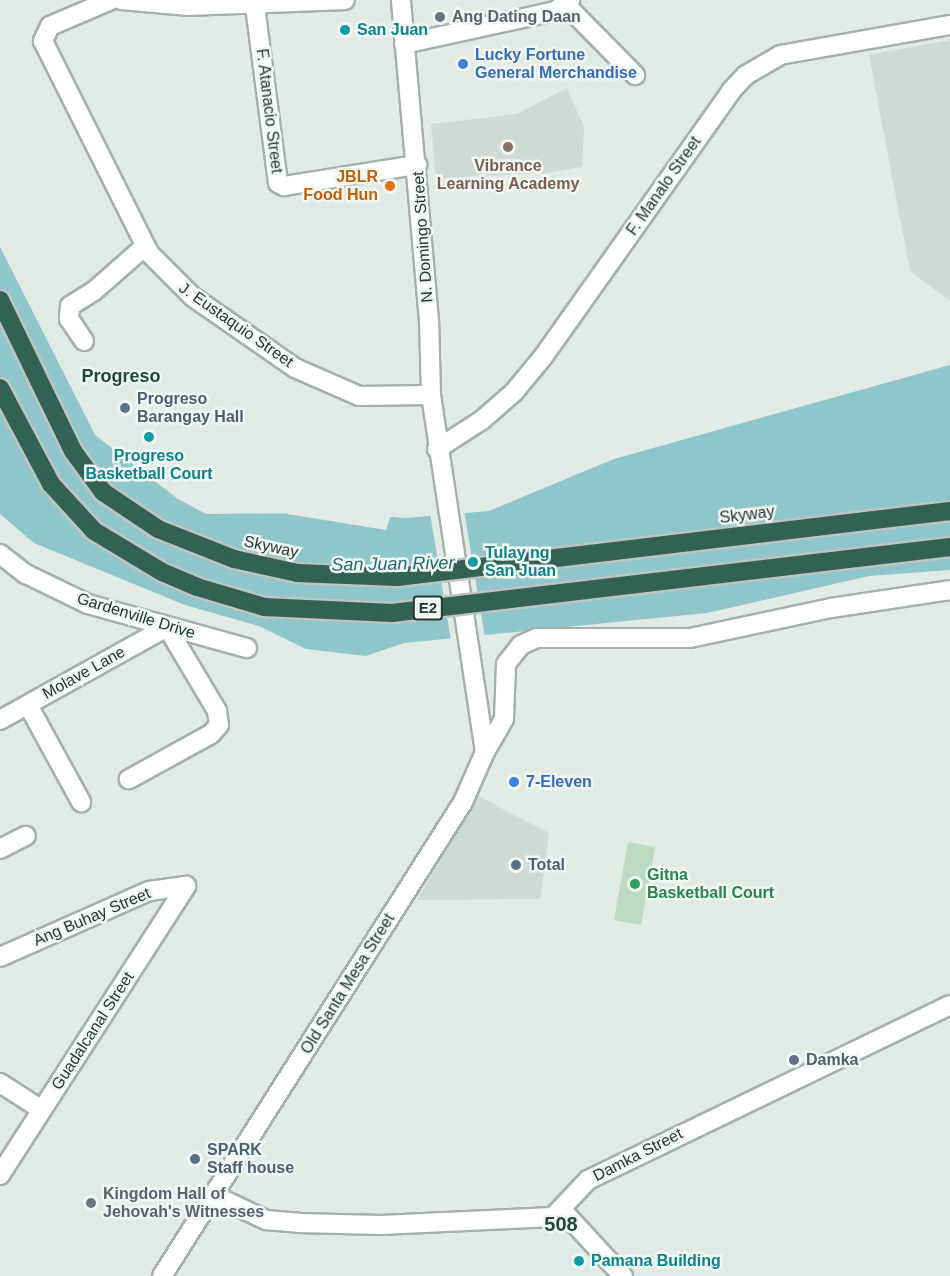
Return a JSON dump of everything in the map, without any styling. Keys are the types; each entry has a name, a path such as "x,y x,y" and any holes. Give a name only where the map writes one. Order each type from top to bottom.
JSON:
{"highway":[{"name":"Skyway","path":"0,300 68,442 103,492 158,529 245,561 309,574 396,576 950,511"},
{"name":"E2","path":"0,388 51,484 94,531 134,558 180,580 264,607 392,613 950,547"}],"street":[{"name":"J. Eustaquio Street","path":"111,0 50,26 43,35 44,47 144,247 193,297 296,368 359,396 431,395"},
{"path":"121,0 255,6 345,0"},
{"name":"N. Domingo Street","path":"401,0 417,165 431,395 437,449 485,752"},
{"path":"404,44 555,10 567,2 635,75"},
{"name":"F. Atanacio Street","path":"255,6 278,183 284,186 417,165"},
{"name":"F. Manalo Street","path":"437,449 482,420 536,366 724,99 746,75 780,55 950,25"},
{"path":"84,341 69,319 70,306 94,291 144,247"},
{"name":"Gardenville Drive","path":"0,554 26,574 88,604 247,648"},
{"name":"Old Santa Mesa Street","path":"162,1276 463,802 485,752 504,719 506,664 520,645 537,638 690,638 831,608 950,590"},
{"path":"129,779 211,734 219,724 217,711 167,627"},
{"name":"Molave Lane","path":"0,720 167,627"},
{"path":"28,705 81,802"},
{"path":"0,849 26,836"},
{"name":"Ang Buhay Street","path":"0,957 149,891 186,886"},
{"name":"Guadalcanal Street","path":"0,1175 186,886"},
{"name":"Damka Street","path":"213,1195 266,1220 298,1223 537,1220 562,1210 588,1180 950,1005"},
{"path":"0,1083 42,1110"},
{"path":"562,1210 622,1276"}],"shaded area":[{"path":"950,40 950,301 910,271 869,55"},
{"name":"Vibrance Learning Academy","path":"567,88 584,127 582,167 546,173 436,178 431,124 517,114"},
{"path":"478,796 549,833 540,899 417,900"}],"green space":[{"name":"Gitna Basketball Court","path":"628,842 655,847 641,925 614,920"}],"water":[{"name":"San Juan River","path":"0,247 95,435 178,499 206,514 336,513 406,518 489,511 614,459 950,365 950,570 869,576 707,613 404,643 366,656 306,649 259,626 185,605 34,543 0,514"}],"pier":[{"path":"337,510 391,514 386,530 287,514 288,511"},
{"path":"464,510 485,638 451,641 430,513"}],"place":[{"name":"Ang Dating Daan","path":"440,17"},
{"name":"San Juan","path":"345,30"},
{"name":"Lucky Fortune General Merchandise","path":"463,64"},
{"name":"Vibrance Learning Academy","path":"508,147"},
{"name":"JBLR Food Hun","path":"390,186"},
{"name":"Progreso Barangay Hall","path":"125,408"},
{"name":"Progreso Basketball Court","path":"149,437"},
{"name":"Tulay ng San Juan","path":"473,562"},
{"name":"7-Eleven","path":"514,782"},
{"name":"Total","path":"516,865"},
{"name":"Gitna Basketball Court","path":"635,884"},
{"name":"Damka","path":"794,1060"},
{"name":"SPARK Staff house","path":"195,1159"},
{"name":"Kingdom Hall of Jehovah's Witnesses","path":"91,1203"},
{"name":"Pamana Building","path":"579,1261"}],"district":[{"name":"Progreso","path":"121,376"},
{"name":"508","path":"561,1224"}]}
